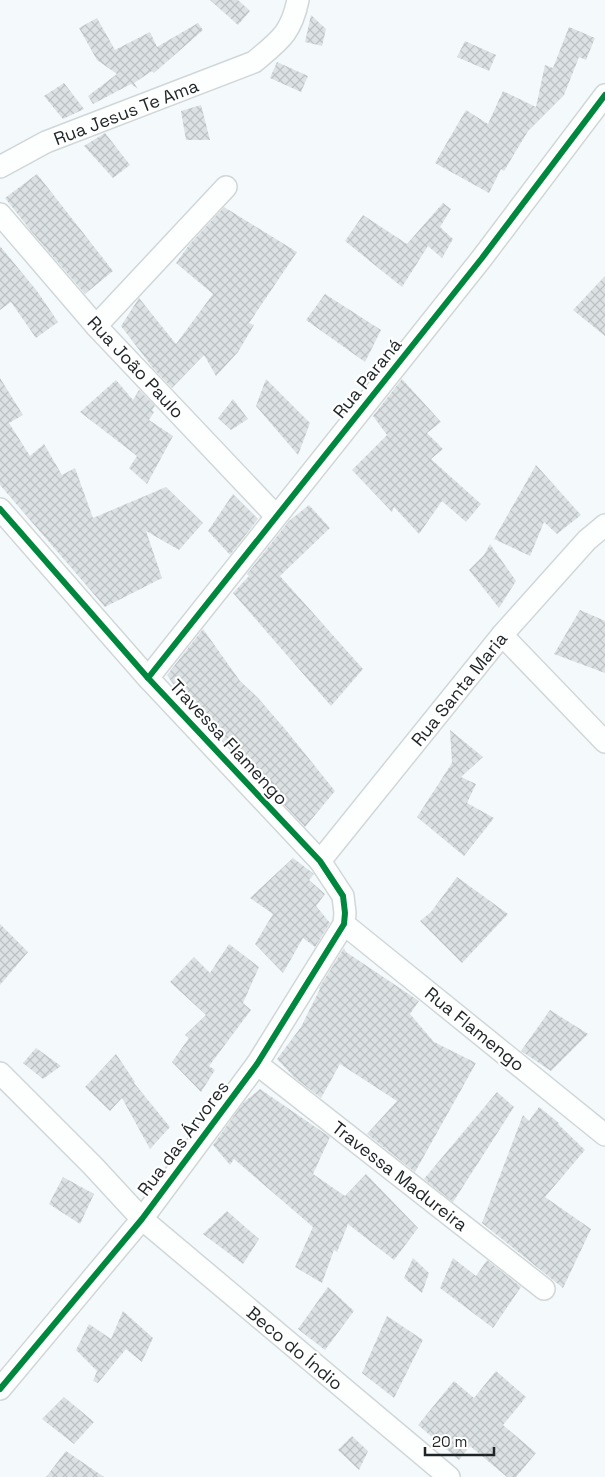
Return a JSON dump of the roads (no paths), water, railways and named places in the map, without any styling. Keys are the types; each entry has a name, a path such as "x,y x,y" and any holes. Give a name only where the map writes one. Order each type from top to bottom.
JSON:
{"street":[{"name":"Rua Jesus Te Ama","path":"0,167 46,142 254,62 282,38 291,23 298,0"},
{"name":"Rua Paraná","path":"148,678 482,258 605,94"},
{"path":"96,326 226,187"},
{"name":"Rua João Paulo","path":"0,214 96,326 276,516"},
{"name":"Travessa Flamengo","path":"0,509 148,678 320,861 343,896 345,905 344,924"},
{"name":"Rua Santa Maria","path":"320,861 502,635 587,540 605,525"},
{"path":"502,635 605,742"},
{"name":"Rua das Árvores","path":"0,1389 142,1219 257,1064 344,924"},
{"name":"Rua Flamengo","path":"344,924 605,1135"},
{"name":"Travessa Madureira","path":"257,1064 544,1288"},
{"name":"Beco do Índio","path":"0,1073 93,1166 142,1219 449,1477"}]}
